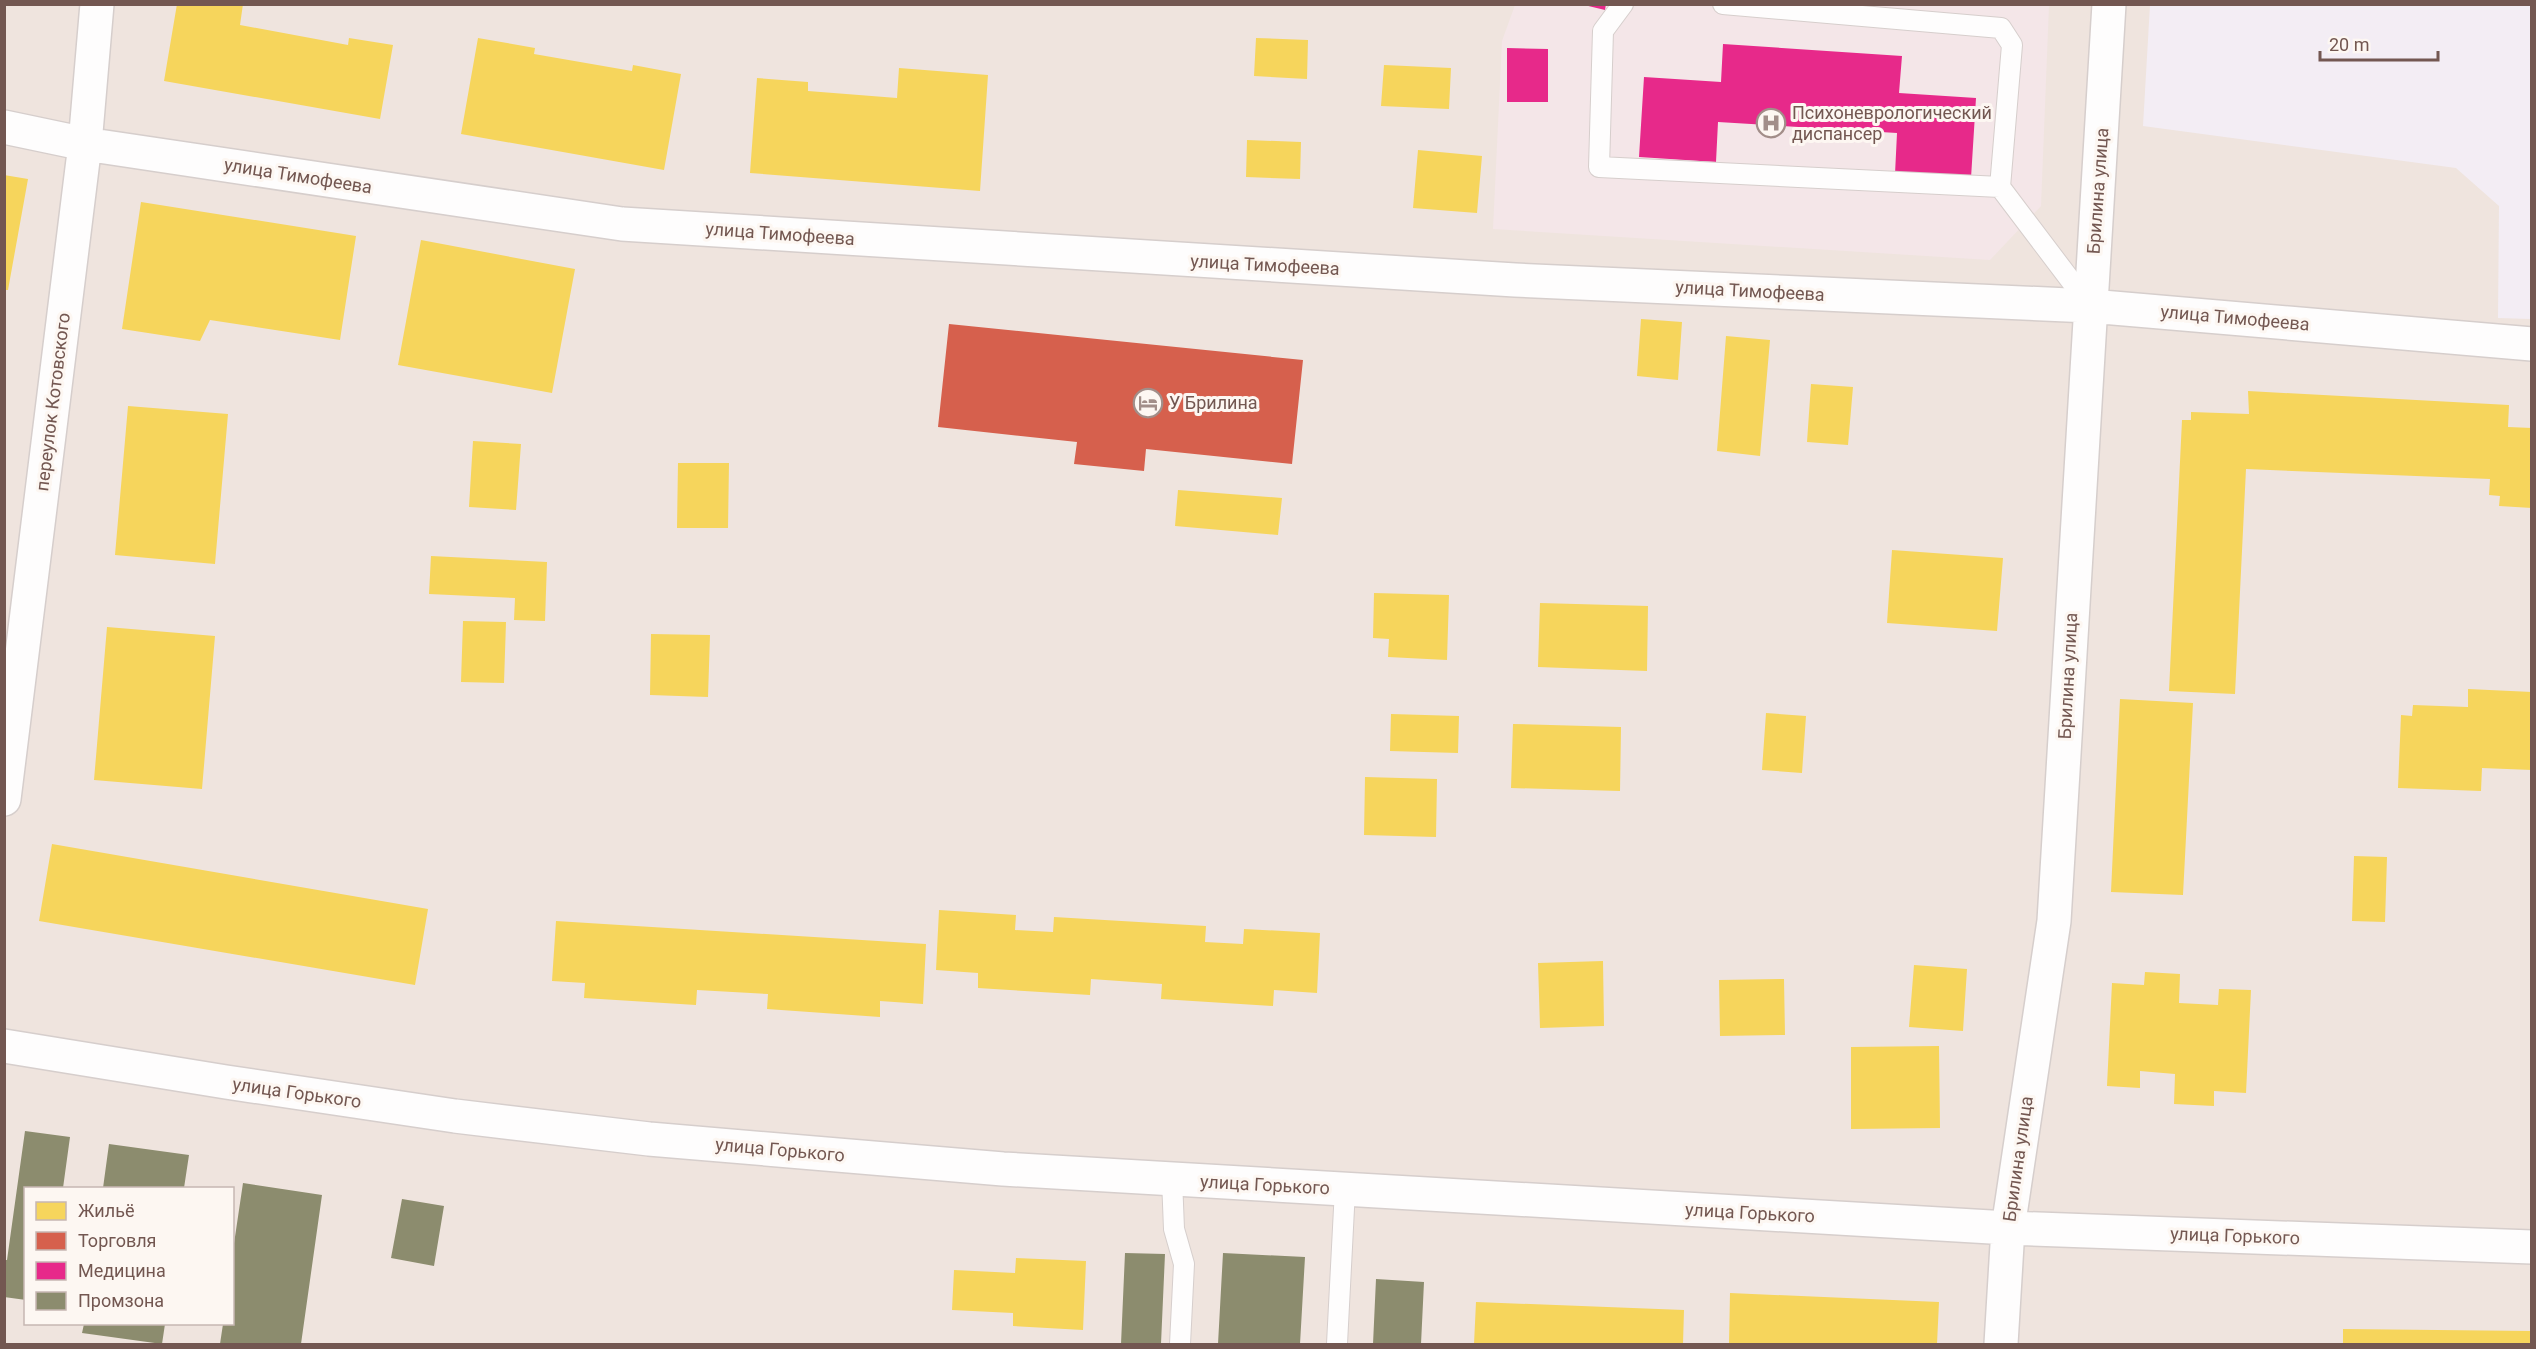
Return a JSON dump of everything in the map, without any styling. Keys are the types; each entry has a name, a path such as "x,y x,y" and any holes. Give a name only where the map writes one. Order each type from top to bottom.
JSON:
{"street":[{"name":"переулок Котовского","path":"4,799 85,144 97,4"},
{"name":"Брилина улица","path":"2001,1344 2008,1228 2054,921 2109,4"},
{"name":"улица Тимофеева","path":"4,127 85,144 622,224 1515,280 2090,306 2532,344"},
{"name":"улица Горького","path":"4,1046 444,1114 649,1139 1003,1169 2008,1228 2532,1247"}],"lane":[{"path":"1623,4 1603,31 1599,167 2000,187"},
{"path":"1723,4 2001,28 2012,45 2000,187 2090,306"},
{"path":"1172,1179 1174,1229 1184,1264 1180,1344"},
{"path":"1337,1344 1345,1189"}],"shaded area":[{"path":"5,5 2531,5 2531,1344 5,1344"},
{"name":"Психоневрологический диспансер","path":"1515,5 2049,5 2041,206 1990,260 1493,229 1502,41"},
{"path":"2150,5 2531,5 2531,319 2498,318 2499,206 2456,168 2143,126"}],"building: Жильё":[{"path":"177,4 243,4 240,25 348,45 349,38 393,45 380,119 164,81"},
{"path":"478,38 535,48 534,54 632,71 633,65 681,74 664,170 461,134"},
{"path":"1256,38 1308,40 1307,79 1254,76"},
{"path":"1384,65 1451,68 1449,109 1381,106"},
{"path":"899,68 988,75 980,191 750,173 757,78 808,82 808,91 897,98"},
{"path":"1247,140 1301,142 1300,179 1246,177"},
{"path":"1418,150 1482,156 1477,213 1413,208"},
{"path":"4,175 28,179 8,290 4,290"},
{"path":"141,202 356,236 340,340 210,320 200,341 122,329"},
{"path":"421,240 575,269 552,393 398,365"},
{"path":"1641,319 1682,322 1678,380 1637,376"},
{"path":"1726,336 1770,340 1760,456 1717,451"},
{"path":"1811,384 1853,387 1848,445 1807,442"},
{"path":"2248,391 2509,405 2508,427 2532,428 2532,508 2499,506 2500,496 2489,495 2490,479 2246,469 2235,694 2169,691 2182,420 2191,420 2191,412 2249,414"},
{"path":"128,406 228,414 215,564 115,555"},
{"path":"473,441 521,444 516,510 469,507"},
{"path":"678,463 729,463 728,528 677,528"},
{"path":"1178,490 1282,498 1278,535 1175,526"},
{"path":"1892,550 2003,558 1997,631 1887,623"},
{"path":"431,556 547,562 545,621 514,620 515,598 429,594"},
{"path":"1374,593 1449,595 1447,660 1388,657 1389,639 1373,638"},
{"path":"1540,603 1648,606 1647,671 1538,667"},
{"path":"463,621 506,622 504,683 461,682"},
{"path":"107,627 215,636 202,789 94,780"},
{"path":"651,634 710,635 708,697 650,695"},
{"path":"2468,689 2532,692 2532,770 2482,768 2481,791 2398,788 2401,715 2412,716 2413,705 2468,707"},
{"path":"2120,699 2193,703 2183,895 2111,892"},
{"path":"1766,713 1806,716 1802,773 1762,770"},
{"path":"1391,714 1459,716 1458,753 1390,751"},
{"path":"1513,724 1621,727 1620,791 1511,788"},
{"path":"1365,777 1437,779 1436,837 1364,835"},
{"path":"52,844 428,909 415,985 39,921"},
{"path":"2354,856 2387,857 2385,922 2352,921"},
{"path":"939,910 1016,915 1015,930 1053,932 1054,917 1206,926 1205,942 1243,944 1244,929 1320,933 1317,993 1274,990 1273,1006 1161,999 1162,984 1091,979 1090,995 978,988 978,973 936,970"},
{"path":"556,921 926,944 923,1004 880,1001 880,1017 767,1009 768,994 697,990 696,1005 584,998 585,983 552,981"},
{"path":"1603,961 1604,1026 1540,1028 1538,963"},
{"path":"1914,965 1967,969 1963,1031 1909,1027"},
{"path":"2145,972 2180,974 2179,1003 2218,1005 2219,989 2251,990 2246,1093 2214,1091 2214,1106 2174,1104 2175,1074 2140,1071 2140,1088 2107,1086 2112,983 2144,985"},
{"path":"1784,979 1785,1035 1720,1036 1719,980"},
{"path":"1939,1046 1940,1128 1851,1129 1851,1047"},
{"path":"1016,1258 1086,1261 1083,1330 1013,1326 1013,1313 952,1310 954,1270 1015,1273"},
{"path":"1730,1293 1939,1302 1937,1344 1729,1344"},
{"path":"1476,1302 1684,1310 1683,1344 1474,1344"},
{"path":"2343,1329 2532,1331 2532,1344 2343,1344"}],"building: Торговля":[{"name":"У Брилина","path":"949,324 1303,360 1292,464 1146,449 1144,471 1074,464 1077,442 938,427"}],"building: Медицина":[{"path":"1580,4 1606,4 1605,10"},
{"path":"1723,44 1902,56 1899,93 1976,98 1971,178 1895,174 1897,133 1718,122 1716,162 1639,157 1644,77 1721,82"},
{"path":"1507,48 1548,49 1548,102 1507,102"}],"building: Промзона":[{"path":"25,1131 70,1137 63,1187 24,1187 24,1300 4,1297 4,1260 7,1260"},
{"path":"109,1144 189,1155 184,1187 103,1187"},
{"path":"243,1183 322,1195 301,1344 220,1344 223,1325 234,1325 234,1244"},
{"path":"402,1199 444,1206 434,1266 391,1258"},
{"path":"1125,1253 1165,1254 1161,1344 1121,1344"},
{"path":"1223,1253 1305,1257 1300,1344 1218,1344"},
{"path":"1376,1279 1424,1282 1421,1344 1373,1344"},
{"path":"84,1325 165,1325 162,1344 82,1333"}],"place":[{"name":"Психоневрологический диспансер","path":"1771,123"},
{"name":"У Брилина","path":"1148,403"}]}
